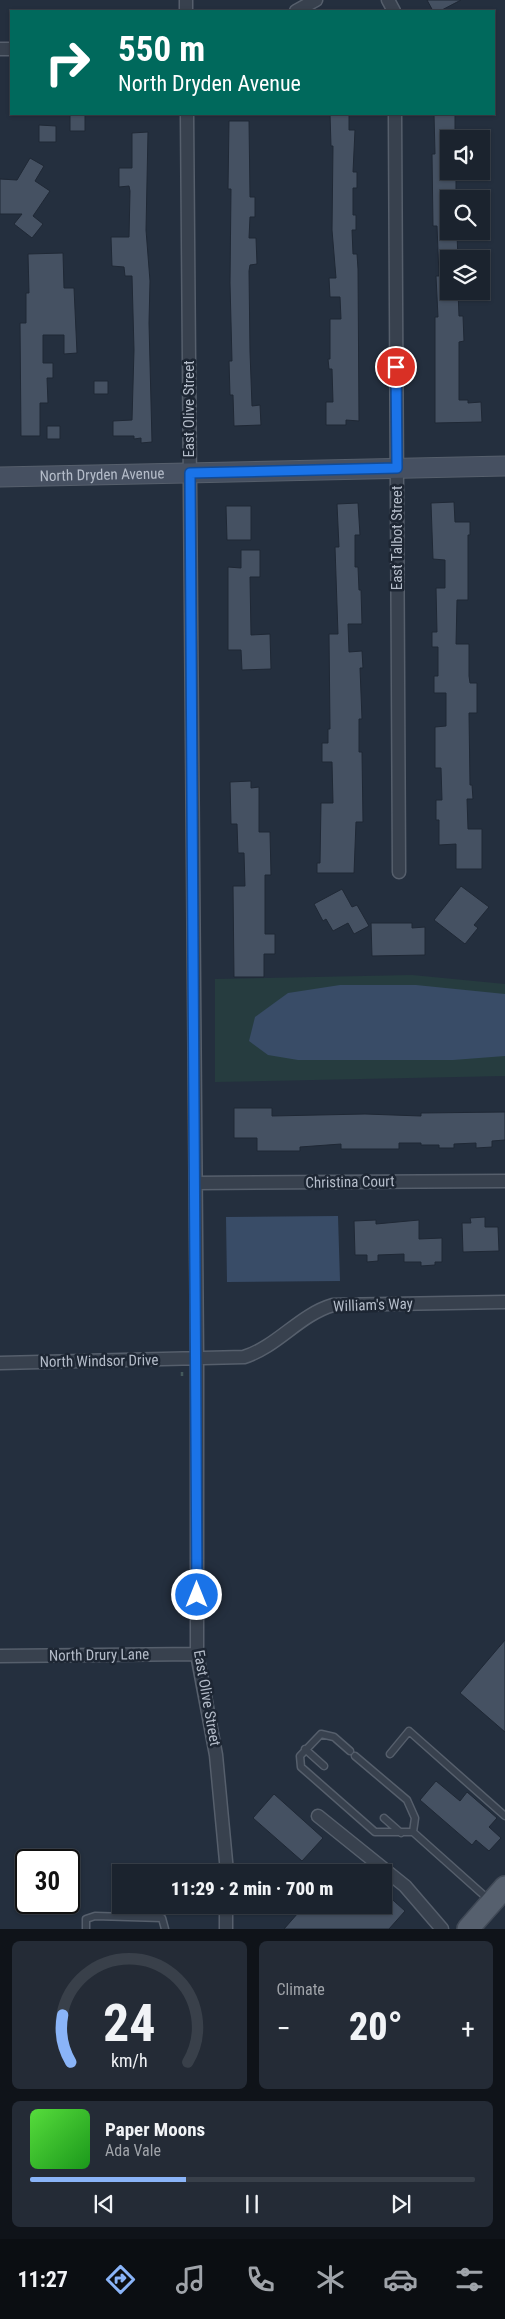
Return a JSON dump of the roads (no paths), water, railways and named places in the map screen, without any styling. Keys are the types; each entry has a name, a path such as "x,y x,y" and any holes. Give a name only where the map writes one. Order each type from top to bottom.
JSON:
{"main road":[{"path":"468,1929 501,1892"}],"street":[{"path":"298,10 316,0"},
{"name":"East Olive Street","path":"187,115 196,1183 197,1654 216,1755 226,1864"},
{"name":"East Talbot Street","path":"395,115 399,872"},
{"name":"North Dryden Avenue","path":"0,477 505,466"},
{"name":"Christina Court","path":"196,1183 505,1181"},
{"name":"William's Way","path":"197,1360 244,1358 260,1352 317,1309 333,1305 505,1302"},
{"name":"North Windsor Drive","path":"0,1363 197,1360"},
{"name":"North Drury Lane","path":"0,1656 197,1654"},
{"path":"318,1816 405,1886 442,1929"},
{"path":"226,1914 226,1929"}],"lane":[{"path":"390,1754 409,1731 505,1816"},
{"path":"350,1751 334,1737 321,1734 300,1756 302,1767 375,1832 413,1832 501,1892"},
{"path":"305,1749 324,1766"},
{"path":"355,1756 407,1800 415,1818 413,1832"},
{"path":"384,1818 401,1833"},
{"path":"86,1929 86,1919 96,1916 162,1918 165,1929"}],"water":[{"path":"340,985 416,985 505,994 505,1056 453,1060 298,1060 268,1055 249,1041 255,1017 288,993"},
{"path":"338,1216 340,1281 227,1282 226,1217"}]}
